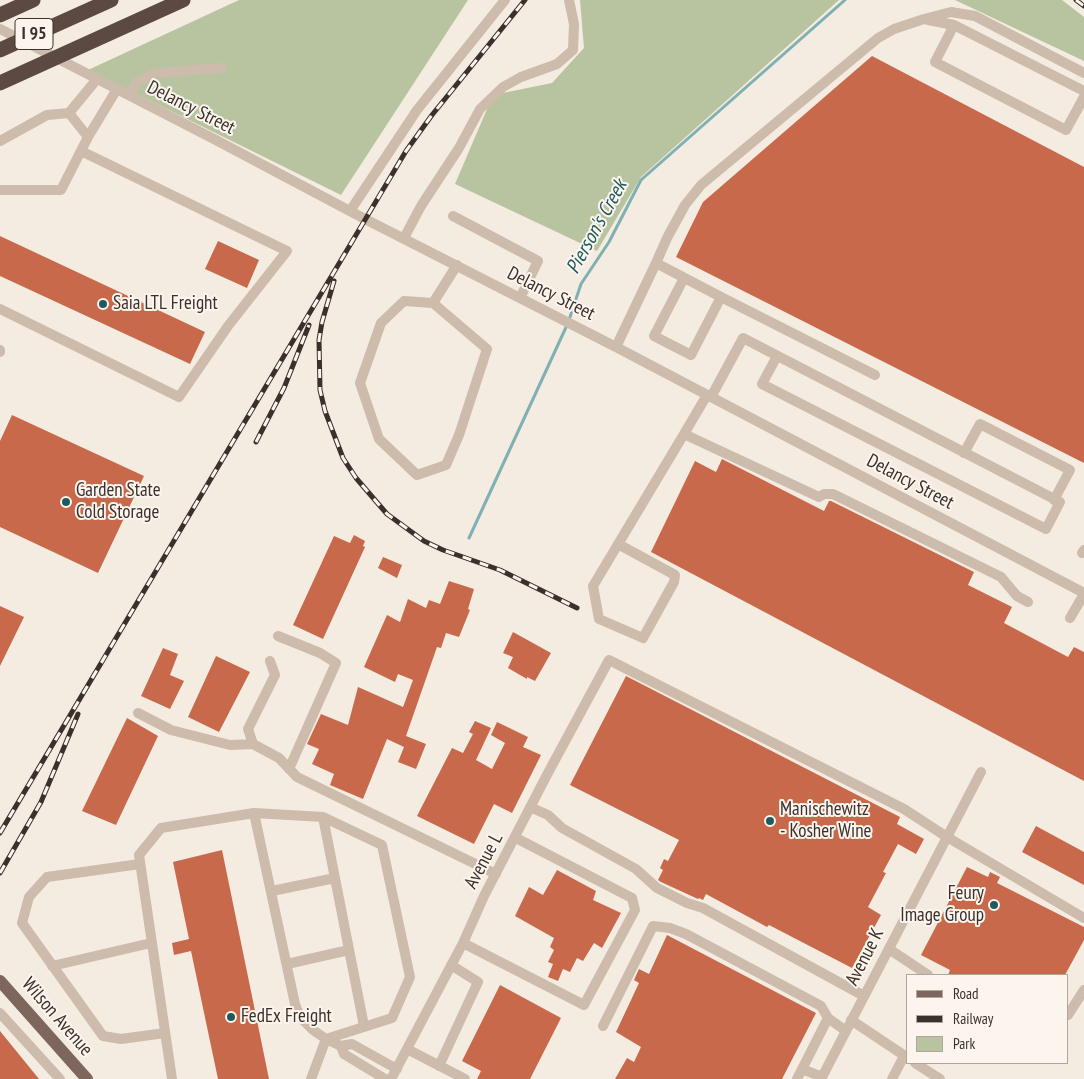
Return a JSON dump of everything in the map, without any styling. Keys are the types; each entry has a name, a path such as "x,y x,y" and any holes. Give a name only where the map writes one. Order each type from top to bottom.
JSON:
{"highway":[{"name":"I 95","path":"0,15 33,0"},
{"name":"I 95","path":"0,50 111,0"},
{"path":"4,81 183,0"}],"main road":[{"name":"Wilson Avenue","path":"0,980 87,1079"}],"street":[{"path":"350,211 417,110 506,0"},
{"path":"404,238 421,206 459,148 480,109 503,87 521,77 557,64 573,50 574,24 569,0"},
{"path":"616,347 667,238 685,204 701,185 878,38 894,29 951,12 975,16 1084,73"},
{"path":"924,19 954,25 1084,91"},
{"path":"954,25 935,62 1066,130 1084,97"},
{"name":"Delancy Street","path":"0,29 616,347 1084,594"},
{"path":"129,95 137,82 156,73 222,68"},
{"path":"0,142 47,115 69,113 97,79"},
{"path":"0,190 61,190 88,137 117,89"},
{"path":"69,113 88,137"},
{"path":"0,309 179,397 228,326 287,251 81,151"},
{"path":"453,216 538,261 520,298"},
{"path":"656,263 875,375"},
{"path":"433,303 457,265"},
{"path":"684,278 654,336 684,352 691,355 721,296"},
{"path":"404,300 433,303 487,349 459,435 446,466 416,475 379,440 360,382 381,323 404,300"},
{"path":"618,544 675,575 674,582 643,638 598,619 593,586 618,544 684,434 744,338 1060,502 1046,529 762,384 777,356"},
{"path":"964,453 980,424 1070,470 1054,500"},
{"path":"684,434 819,497 824,494 833,494 1000,577 1017,596 1028,602"},
{"path":"1070,618 1084,594"},
{"path":"278,636 320,653 336,663 289,769"},
{"name":"Avenue L","path":"391,1079 463,942 530,807 609,660 904,809 947,837"},
{"path":"252,744 248,729 275,675 270,661"},
{"path":"138,712 172,730 230,745 252,744 279,758 297,777 496,874"},
{"name":"Avenue K","path":"821,1078 981,772"},
{"path":"530,807 548,815 562,828 636,869 657,888 687,904 703,908 864,996"},
{"path":"254,813 295,1004 300,1017 312,1030 326,1039 341,1046 352,1044 396,1069"},
{"path":"172,1079 150,943 139,855 162,828 254,813 323,817 382,845 410,977 392,1018 326,1039"},
{"path":"323,817 364,1026"},
{"path":"947,837 1084,918"},
{"path":"463,942 584,1005 635,910 632,898 516,838"},
{"path":"140,864 47,877 29,897 22,923 102,1036 121,1039 165,1033"},
{"path":"272,892 335,878"},
{"path":"603,1026 653,926 670,928 686,934 821,1006 828,1018 846,1031"},
{"path":"52,966 150,943"},
{"path":"889,948 927,974"},
{"path":"286,964 349,950"},
{"path":"439,1066 478,982 451,965"},
{"path":"1069,1013 1084,990"},
{"path":"0,1013 60,1079"},
{"path":"797,1079 828,1018"},
{"path":"851,1020 906,1057 892,1079"},
{"path":"311,1079 326,1039"},
{"path":"341,1046 344,1054 385,1079"},
{"path":"407,1049 465,1079"},
{"path":"917,1064 940,1079"},
{"path":"802,1068 821,1078"}],"green space":[{"path":"239,0 468,0 341,195 88,70"},
{"path":"580,0 839,0 641,177 597,251 455,184 493,95 552,83 584,48"},
{"path":"955,0 1062,0 1084,17 1084,61"}],"building":[{"path":"872,56 1084,167 1084,463 676,257 703,202"},
{"name":"Saia LTL Freight","path":"0,236 205,332 190,364 0,276"},
{"path":"218,241 259,260 247,288 205,269"},
{"name":"Garden State Cold Storage","path":"12,415 144,476 98,573 0,527 0,441"},
{"path":"722,459 824,511 829,501 831,501 974,572 968,585 1012,607 1004,623 1068,657 1074,647 1084,652 1084,781 651,552 695,461 716,472"},
{"path":"354,535 365,541 363,546 365,547 323,639 293,625 334,536 350,543"},
{"path":"383,557 402,565 397,578 378,568"},
{"path":"449,581 474,589 468,609 470,610 459,637 446,633 441,648 437,647 406,736 426,744 416,769 398,762 404,747 387,739 363,799 330,785 334,774 312,764 319,749 307,744 321,714 348,725 358,687 403,707 413,680 398,674 395,682 364,667 387,615 400,622 408,599 426,608 429,600 440,604"},
{"path":"0,606 24,617 0,666"},
{"path":"513,632 551,653 535,681 527,677 527,679 508,668 513,657 503,653"},
{"path":"163,648 178,654 170,675 184,681 170,709 141,696"},
{"path":"216,656 250,672 219,732 188,717"},
{"name":"Manischewitz - Kosher Wine","path":"626,676 900,817 897,824 924,839 916,854 898,844 883,872 886,873 868,907 881,915 852,968 769,925 767,927 706,894 703,900 698,899 661,882 658,880 663,870 660,868 664,859 668,861 679,840 570,785"},
{"path":"127,718 158,736 116,825 82,811"},
{"path":"475,721 491,728 476,760 492,769 505,743 491,735 497,722 528,737 523,747 541,755 512,813 494,804 474,844 417,816 452,748 463,753 473,734 469,732"},
{"path":"1036,826 1084,852 1084,885 1022,852"},
{"name":"FedEx Freight","path":"222,850 269,1079 218,1079 191,951 174,955 172,943 189,939 173,862"},
{"name":"Feury Image Group","path":"967,867 988,877 990,872 1000,877 997,883 1084,927 1084,940 1066,974 948,974 950,970 921,955"},
{"path":"557,870 596,891 593,900 621,913 602,948 594,943 583,961 577,958 570,972 563,969 558,981 548,977 553,964 548,962 554,950 550,947 554,938 515,916 529,887 543,895"},
{"path":"667,935 816,1013 782,1079 615,1079 627,1058 634,1062 641,1047 616,1032 639,983 634,980 639,969 649,974"},
{"path":"500,985 561,1018 530,1079 477,1079 481,1071 462,1061"},
{"path":"0,1031 39,1079 0,1079"}],"waterway":[{"name":"Pierson's Creek","path":"469,538 568,323 581,284 609,242 641,180 845,0"}],"railway":[{"path":"0,833 406,151 432,115 525,0"},
{"path":"1076,0 1084,6"},
{"path":"334,281 322,322 319,340 320,390 325,411 343,458 356,478 387,514 424,541 443,550 500,570 577,608"},
{"path":"256,442 284,388 309,325"},
{"path":"0,873 41,802 78,714"}],"place":[{"name":"Saia LTL Freight","path":"103,304"},
{"name":"Garden State Cold Storage","path":"66,502"},
{"name":"Manischewitz - Kosher Wine","path":"770,821"},
{"name":"Feury Image Group","path":"994,905"},
{"name":"FedEx Freight","path":"231,1017"}]}
